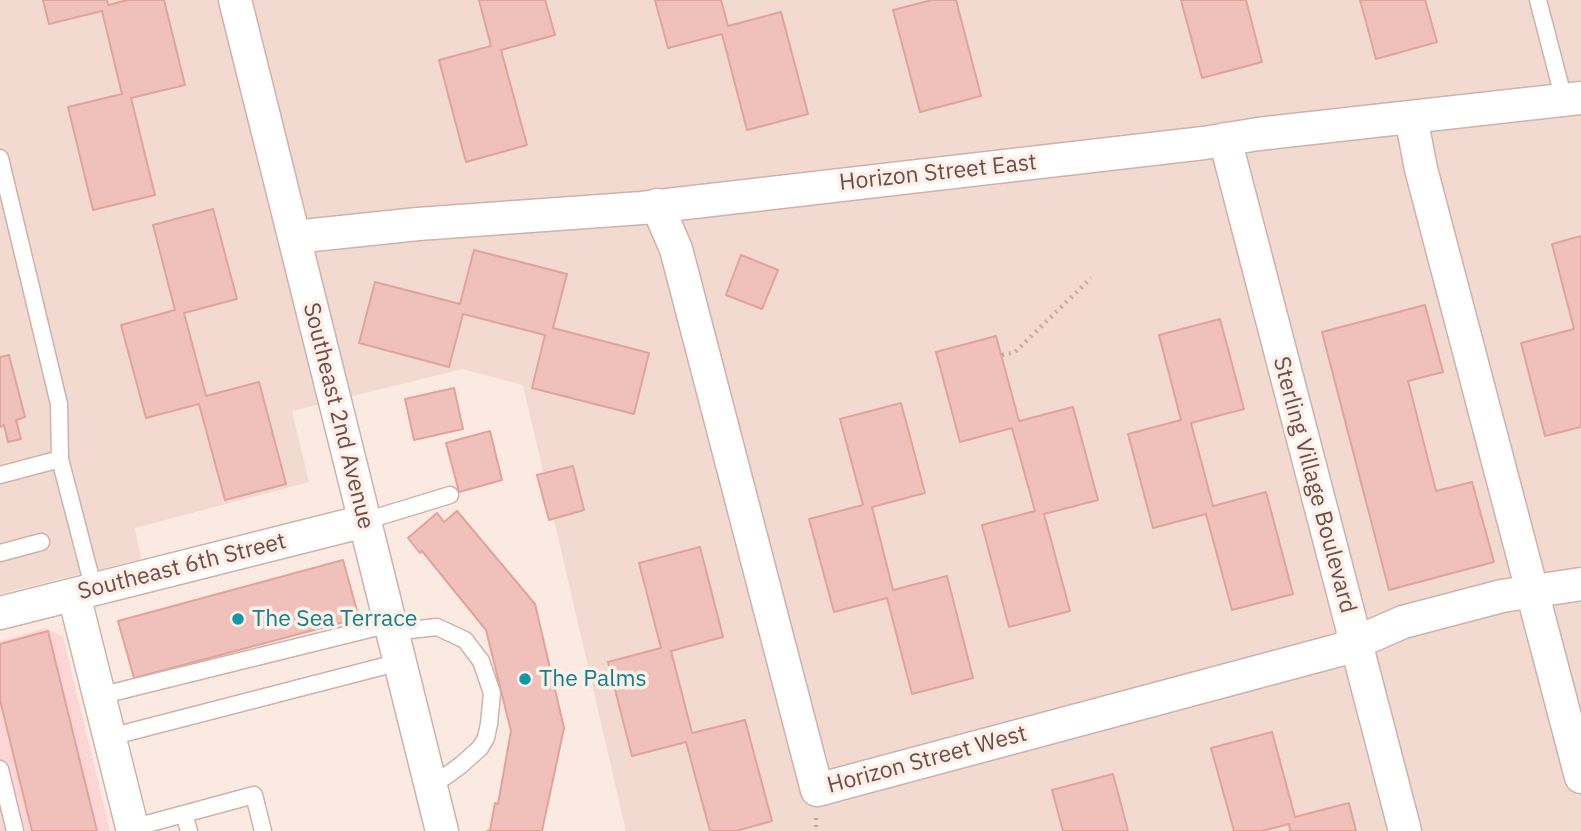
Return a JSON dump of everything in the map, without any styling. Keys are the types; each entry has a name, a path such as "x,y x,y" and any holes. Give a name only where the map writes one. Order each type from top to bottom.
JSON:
{"street":[{"name":"Southeast 2nd Avenue","path":"235,0 442,831"},
{"name":"Horizon Street East","path":"294,237 657,205 1572,99"},
{"path":"1411,117 1421,169 1581,777"},
{"name":"Sterling Village Boulevard","path":"1225,139 1405,831"},
{"name":"Horizon Street West","path":"657,205 676,248 817,790 1326,654 1404,622 1502,596 1581,584"},
{"name":"Southeast 6th Street","path":"0,613 365,521"},
{"path":"84,592 99,696 132,829"}],"lane":[{"path":"1538,0 1572,99"},
{"path":"0,158 59,404 60,459 84,592"},
{"path":"0,475 60,459"},
{"path":"365,521 450,495"},
{"path":"0,553 41,542"},
{"path":"110,737 394,639 437,627 465,640 474,650 486,672 492,692 486,738 471,757 431,787"},
{"path":"99,696 394,639"},
{"path":"0,769 15,831"},
{"path":"132,829 254,796 263,831"},
{"path":"184,814 189,831"}],"path":[{"path":"1002,355 1015,352 1091,278"}],"shaded area":[{"path":"0,0 1581,0 1581,831 626,831 523,385 462,369 292,411 309,482 135,528 141,559 0,594"},
{"path":"46,628 63,637 110,831 0,831 0,641"}],"building":[{"path":"43,0 107,0 108,5 128,0 164,0 185,85 131,98 155,195 93,210 68,107 122,94 102,11 49,24"},
{"path":"479,0 545,0 555,35 501,50 527,145 466,162 439,60 491,46"},
{"path":"655,0 721,0 728,26 781,12 808,114 747,130 722,34 668,48"},
{"path":"932,0 956,0 981,96 920,112 893,10"},
{"path":"1181,0 1246,0 1262,62 1202,78"},
{"path":"1360,0 1425,0 1437,42 1376,59"},
{"path":"213,209 237,299 184,313 206,396 259,382 286,484 225,500 199,404 146,418 121,325 175,310 153,225"},
{"path":"1581,236 1581,427 1545,436 1521,343 1574,329 1552,244"},
{"path":"474,250 567,274 553,328 649,353 634,414 532,388 545,335 463,314 449,367 359,343 375,282 460,304"},
{"path":"741,255 778,270 762,309 726,295"},
{"path":"1425,305 1443,372 1408,381 1436,491 1472,482 1494,562 1389,590 1322,332"},
{"path":"1220,319 1244,409 1191,423 1213,506 1266,492 1293,594 1232,610 1206,514 1153,528 1128,434 1181,420 1159,335"},
{"path":"996,336 1019,421 1073,407 1098,500 1044,514 1070,611 1009,627 982,525 1035,511 1012,428 960,442 936,352"},
{"path":"9,355 25,417 16,420 21,439 8,442 4,425 0,427 0,357"},
{"path":"454,388 463,429 414,440 405,399"},
{"path":"901,403 925,493 872,507 893,590 947,576 973,678 912,694 887,598 834,612 809,519 863,505 840,419"},
{"path":"490,431 502,480 459,492 446,443"},
{"path":"573,466 584,510 549,520 537,475"},
{"name":"The Palms","path":"457,511 535,604 564,728 542,831 487,831 490,830 495,803 498,804 511,731 486,630 422,551 420,553 408,538 437,513 444,522"},
{"path":"700,547 723,637 671,651 692,733 745,720 772,821 736,831 710,831 686,742 632,756 608,662 661,648 639,563"},
{"name":"The Sea Terrace","path":"343,560 359,618 134,678 118,621"},
{"path":"48,631 97,831 32,831 0,700 0,644"},
{"path":"1272,732 1295,817 1349,803 1356,831 1290,831 1289,824 1262,831 1234,831 1211,748"},
{"path":"1113,774 1128,831 1063,831 1052,790"}],"place":[{"name":"The Sea Terrace","path":"238,619"},
{"name":"The Palms","path":"525,679"}]}
